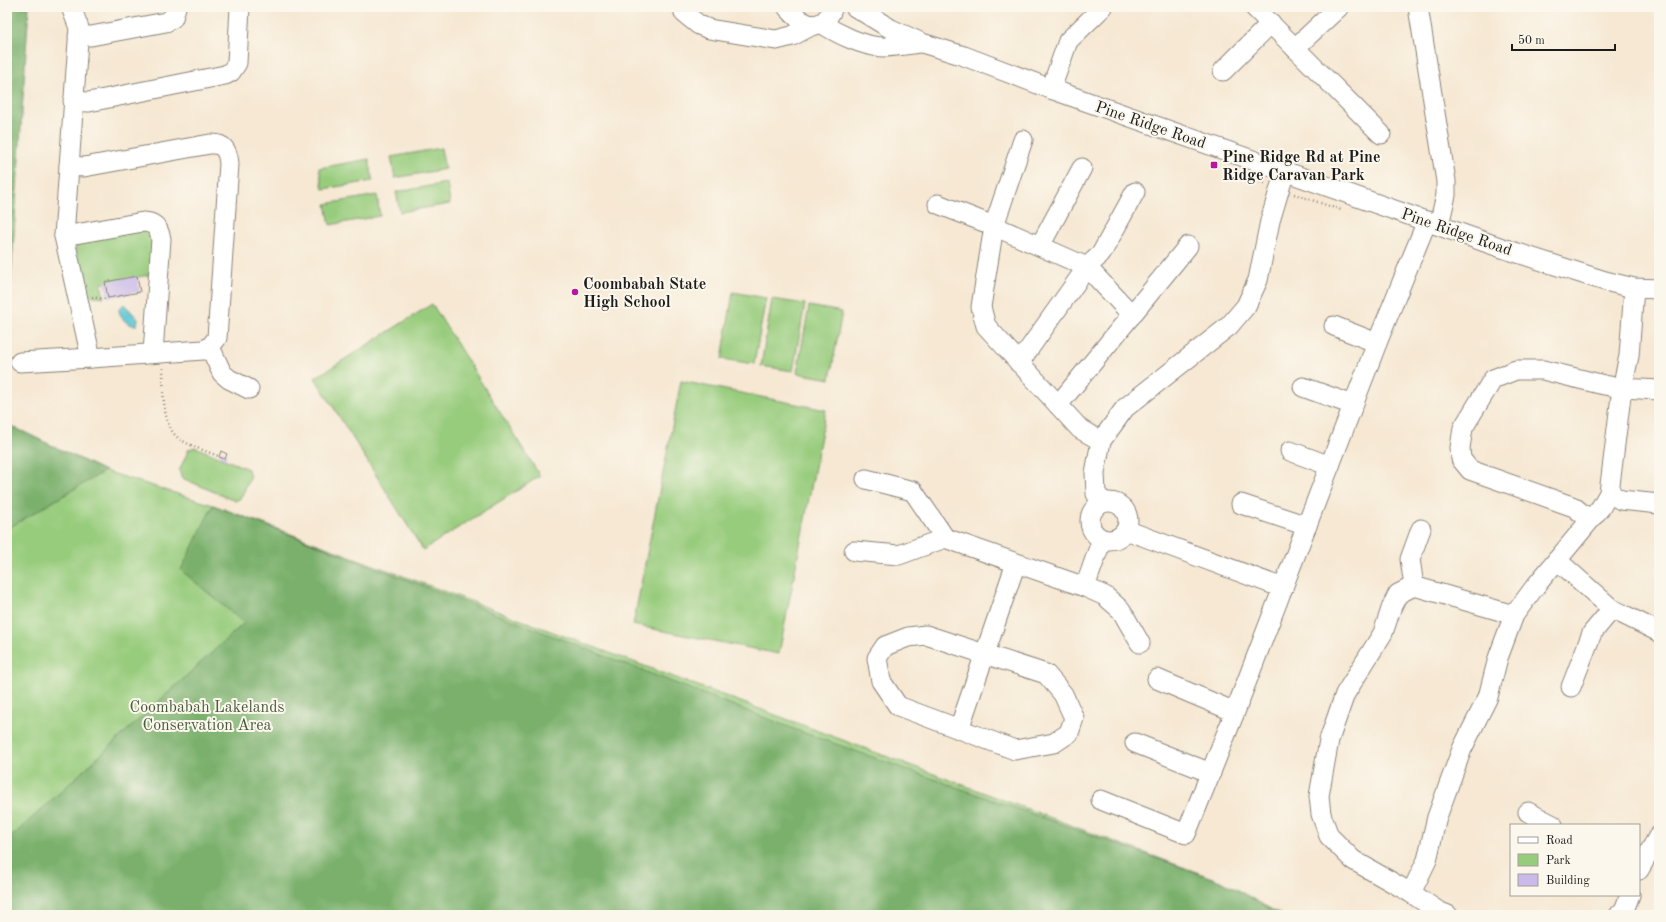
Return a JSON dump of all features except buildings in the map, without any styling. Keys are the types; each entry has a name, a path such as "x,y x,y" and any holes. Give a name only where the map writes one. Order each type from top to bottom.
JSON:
{"street":[{"path":"71,7 78,28 78,36 64,236 91,358"},
{"path":"78,36 91,36 166,22 173,18 176,7"},
{"path":"73,101 89,102 225,75 231,72 237,63 240,7"},
{"path":"787,7 805,24 817,24 872,46 882,47 922,43"},
{"path":"684,13 698,24 709,28 776,40 792,36 817,24 831,13 833,7"},
{"name":"Pine Ridge Road","path":"855,7 891,29 922,43 964,56 1051,89 1433,223 1576,271 1634,288 1659,289"},
{"path":"1051,89 1068,41 1103,7"},
{"path":"1254,7 1381,134"},
{"path":"1295,48 1338,7"},
{"path":"1101,800 1186,834 1235,712 1377,342 1446,195 1446,181 1418,7"},
{"path":"1223,71 1271,23"},
{"path":"1023,140 994,226 981,307 986,326 1019,363 1080,429 1101,441"},
{"path":"20,362 203,350 210,347 216,338 230,164 227,151 220,145 210,144 84,167 69,166"},
{"path":"1040,246 1082,168"},
{"path":"1104,502 1096,494 1095,473 1101,441 1125,408 1229,326 1246,306 1258,280 1270,221 1285,171"},
{"path":"1019,363 1087,266 1101,254 1135,192"},
{"path":"938,204 994,226 1087,266 1132,315"},
{"path":"64,236 143,222 153,224 159,231 161,239 157,353"},
{"path":"1058,405 1188,246"},
{"path":"1411,893 1428,860 1437,817 1462,749 1488,698 1498,658 1514,615 1556,560 1601,507 1609,493 1622,388 1628,356 1634,288"},
{"path":"1334,326 1377,342"},
{"path":"210,347 222,373 229,379 249,389"},
{"path":"1590,520 1574,507 1470,470 1461,459 1460,448 1463,428 1493,380 1516,370 1543,370 1622,388 1659,390"},
{"path":"1303,387 1353,405"},
{"path":"1290,451 1330,466"},
{"path":"866,479 913,491 945,538 1085,587 1105,596 1121,610 1140,643"},
{"path":"1609,493 1621,500 1659,504"},
{"path":"1104,502 1117,503 1122,507 1128,518 1126,530 1116,539 1102,539 1093,531 1090,525 1090,517 1097,506 1104,502"},
{"path":"1241,504 1307,526"},
{"path":"1414,586 1410,559 1421,529"},
{"path":"1126,530 1283,588"},
{"path":"854,551 899,555 945,538"},
{"path":"1085,587 1102,539"},
{"path":"1556,560 1612,610 1659,632"},
{"path":"959,729 1016,563"},
{"path":"1448,915 1438,911 1411,893 1353,860 1329,836 1321,814 1319,796 1329,740 1345,694 1383,633 1392,606 1398,594 1414,586 1514,615"},
{"path":"1571,686 1592,634 1612,610"},
{"path":"926,635 985,654 1046,674 1063,694 1074,718 1069,733 1054,743 1015,750 898,706 881,681 877,658 886,646 908,637 926,635"},
{"path":"1157,679 1235,712"},
{"path":"1135,743 1211,773"},
{"path":"1528,812 1551,824"},
{"path":"1640,867 1659,835"},
{"path":"1618,915 1624,910 1630,896"}],"path":[{"path":"1242,175 1263,184"},
{"path":"157,353 166,412 170,428 181,440 218,456"}],"green space":[{"path":"7,7 29,7 7,339"},
{"path":"441,148 445,169 395,178 391,157"},
{"path":"369,159 373,181 323,189 319,168"},
{"path":"447,183 450,204 400,212 396,192"},
{"path":"377,195 380,216 330,225 326,204"},
{"path":"151,228 154,274 101,284 104,297 84,295 75,248 78,241"},
{"path":"733,292 766,298 754,364 722,359"},
{"path":"772,299 805,304 793,371 761,366"},
{"path":"432,304 540,476 423,550 315,378"},
{"path":"809,306 842,312 830,379 797,373"},
{"path":"681,381 826,410 779,654 633,625"},
{"name":"Coombabah Lakelands Conservation Area","path":"7,424 105,471 213,505 1223,882 1281,915 7,915"},
{"path":"7,424 105,471 7,529"},
{"path":"195,447 248,469 250,477 241,498 235,501 182,478 179,471 189,449"},
{"name":"Coombabah Lakelands Conservation Area","path":"213,505 802,732 1223,882 1281,915 7,915 7,841 244,623 181,570"}],"water":[{"path":"124,304 138,319 137,325 127,323 122,318 119,309"}],"place":[{"name":"Pine Ridge Rd at Pine Ridge Caravan Park","path":"1214,165"},
{"name":"Coombabah State High School","path":"575,292"}]}
